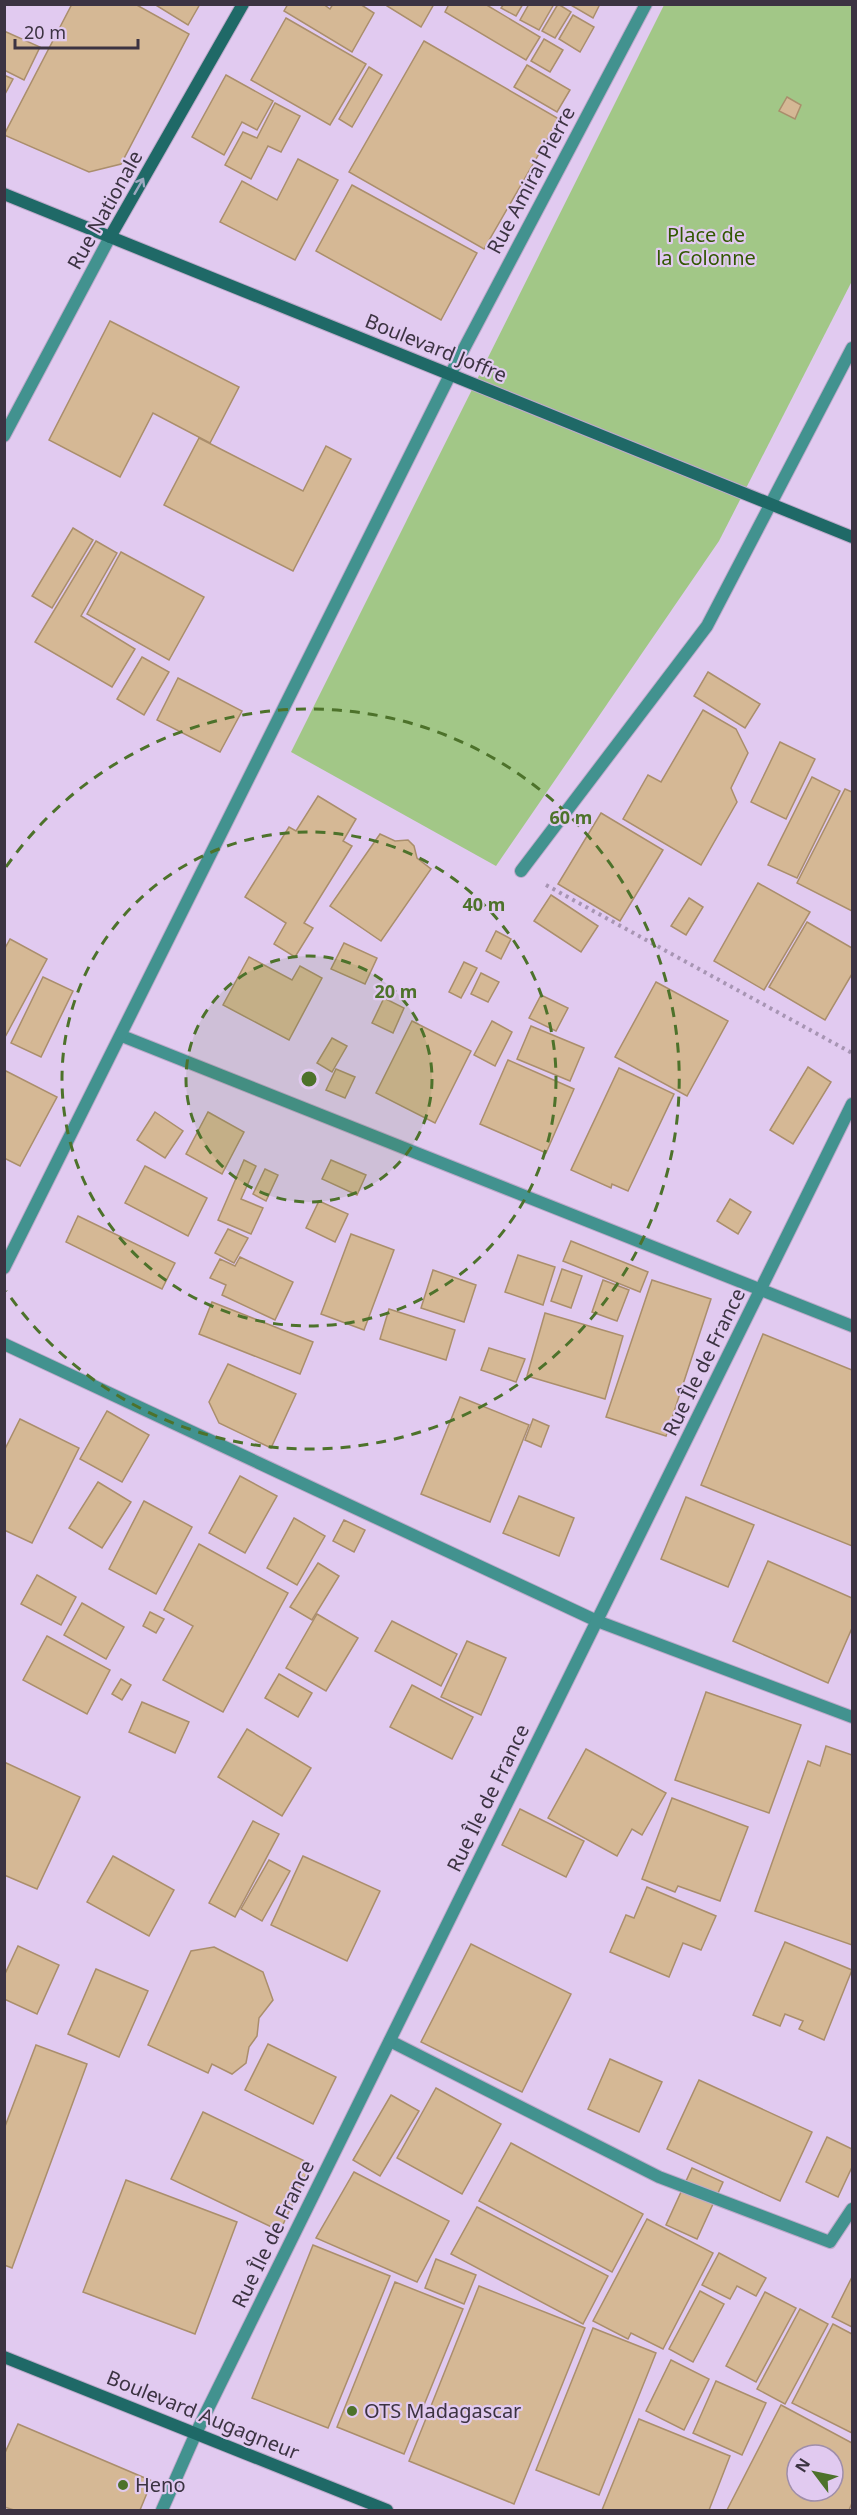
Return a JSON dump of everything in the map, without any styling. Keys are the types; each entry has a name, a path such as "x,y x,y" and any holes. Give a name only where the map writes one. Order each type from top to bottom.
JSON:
{"street":[{"name":"Rue Nationale","path":"4,436 110,237 243,4"},
{"name":"Rue Amiral Pierre","path":"4,1268 122,1036 450,375 646,4"},
{"name":"Boulevard Joffre","path":"4,194 852,537"},
{"path":"520,871 707,626 852,348"},
{"path":"122,1036 852,1326"},
{"name":"Rue Île de France","path":"162,2511 196,2433 852,1104"},
{"path":"4,1344 597,1622 852,1717"},
{"path":"390,2041 659,2177 830,2242 852,2210"},
{"name":"Boulevard Augagneur","path":"4,2357 387,2511"}],"path":[{"path":"520,871 852,1053"}],"green space":[{"name":"Place de la Colonne","path":"664,5 852,5 852,281 719,541 496,866 291,752"}],"building":[{"path":"72,4 135,4 189,34 121,164 89,172 4,135"},
{"path":"154,4 200,4 188,25"},
{"path":"288,4 323,4 330,9 333,4 360,4 374,13 352,52 284,11"},
{"path":"388,4 434,4 421,27 387,6"},
{"path":"449,4 485,4 540,37 526,60 445,12"},
{"path":"504,4 523,4 516,16 501,8"},
{"path":"529,4 554,4 539,30 520,20"},
{"path":"558,4 571,12 555,38 542,31"},
{"path":"569,4 600,4 593,18"},
{"path":"573,15 594,27 580,52 559,39"},
{"path":"286,18 366,64 330,125 251,80"},
{"path":"4,31 40,47 24,80 4,70"},
{"path":"544,39 563,50 550,72 531,61"},
{"path":"424,41 559,119 484,249 349,172"},
{"path":"527,65 570,90 557,112 514,87"},
{"path":"369,67 382,75 352,127 339,119"},
{"path":"4,75 13,79 4,96"},
{"path":"226,75 273,101 257,130 242,122 224,155 192,137"},
{"path":"787,97 801,105 795,119 779,111"},
{"path":"275,103 300,116 281,152 268,146 251,179 225,165 243,132 257,138"},
{"path":"298,159 338,180 295,260 220,222 242,181 277,200"},
{"path":"352,185 477,253 441,320 316,251"},
{"path":"110,321 239,387 210,443 153,413 120,477 49,440"},
{"path":"199,438 303,491 326,446 351,459 293,571 164,505"},
{"path":"73,528 93,540 52,608 32,596"},
{"path":"96,541 117,553 81,616 135,649 112,687 35,642"},
{"path":"121,552 204,597 169,660 87,614"},
{"path":"142,657 169,672 144,715 117,699"},
{"path":"708,672 760,704 745,728 694,696"},
{"path":"178,678 242,711 220,752 157,720"},
{"path":"703,710 736,729 748,753 731,788 737,802 701,865 623,819 648,775 661,782"},
{"path":"780,742 815,759 786,819 751,802"},
{"path":"812,777 840,791 797,878 768,865"},
{"path":"845,789 852,792 852,911 797,883"},
{"path":"318,796 356,819 343,841 352,846 304,923 313,928 295,957 274,944 286,923 245,897 289,827 296,831"},
{"path":"601,813 663,850 620,921 558,884"},
{"path":"380,834 395,841 408,840 414,846 417,858 431,869 381,941 330,906"},
{"path":"758,883 810,912 764,990 714,961"},
{"path":"551,895 598,926 581,952 534,921"},
{"path":"689,898 703,907 686,935 671,926"},
{"path":"807,922 852,948 852,974 825,1020 769,987"},
{"path":"496,931 511,939 501,959 486,951"},
{"path":"10,939 47,959 4,1039 4,950"},
{"path":"344,943 377,958 365,984 331,969"},
{"path":"249,957 292,980 300,966 322,978 289,1040 223,1005"},
{"path":"464,962 477,968 461,998 449,992"},
{"path":"481,973 499,982 488,1002 471,994"},
{"path":"43,977 73,991 41,1057 11,1043"},
{"path":"656,982 728,1021 687,1096 615,1057"},
{"path":"541,995 568,1008 556,1031 529,1018"},
{"path":"384,998 404,1008 393,1033 372,1023"},
{"path":"412,1021 471,1051 435,1123 376,1093"},
{"path":"492,1021 512,1032 495,1066 474,1055"},
{"path":"531,1026 584,1048 570,1081 517,1059"},
{"path":"332,1038 347,1046 332,1072 317,1063"},
{"path":"508,1060 574,1089 546,1153 480,1124"},
{"path":"808,1067 831,1082 793,1144 770,1130"},
{"path":"619,1068 674,1094 628,1191 612,1184 611,1188 571,1170"},
{"path":"336,1069 355,1077 345,1098 326,1090"},
{"path":"4,1070 57,1097 20,1166 4,1158"},
{"path":"155,1112 183,1131 165,1158 137,1140"},
{"path":"208,1112 244,1132 222,1174 186,1154"},
{"path":"244,1160 256,1166 241,1199 263,1208 251,1234 218,1220"},
{"path":"331,1160 366,1175 357,1195 322,1179"},
{"path":"145,1166 207,1198 188,1236 125,1203"},
{"path":"265,1169 278,1175 266,1201 253,1194"},
{"path":"730,1199 751,1212 738,1234 717,1221"},
{"path":"319,1201 348,1214 335,1242 306,1228"},
{"path":"78,1216 175,1263 162,1289 66,1242"},
{"path":"228,1229 248,1238 234,1263 215,1253"},
{"path":"351,1234 394,1250 364,1330 321,1314"},
{"path":"571,1241 648,1272 640,1292 563,1261"},
{"path":"518,1255 555,1267 543,1305 505,1292"},
{"path":"240,1257 293,1282 275,1320 222,1295 226,1285 210,1278 220,1259 235,1266"},
{"path":"562,1269 582,1276 571,1308 551,1301"},
{"path":"433,1270 476,1285 464,1322 421,1308"},
{"path":"603,1280 629,1290 617,1321 592,1312"},
{"path":"652,1280 711,1299 666,1436 606,1417"},
{"path":"212,1302 313,1342 300,1374 199,1334"},
{"path":"389,1309 455,1330 446,1360 380,1339"},
{"path":"545,1313 623,1336 605,1399 527,1376"},
{"path":"763,1334 852,1370 852,1546 701,1485"},
{"path":"489,1348 525,1359 516,1382 481,1370"},
{"path":"228,1364 296,1394 271,1448 219,1423 209,1402"},
{"path":"460,1397 529,1425 490,1522 421,1494"},
{"path":"107,1411 149,1435 122,1482 80,1459"},
{"path":"20,1419 79,1448 32,1543 4,1530 4,1451"},
{"path":"533,1419 549,1426 541,1447 525,1440"},
{"path":"240,1476 277,1496 245,1553 209,1533"},
{"path":"98,1482 131,1502 102,1548 69,1528"},
{"path":"519,1496 574,1518 559,1556 503,1533"},
{"path":"686,1497 754,1525 728,1587 661,1559"},
{"path":"144,1501 192,1527 156,1594 109,1569"},
{"path":"294,1518 325,1536 297,1585 267,1568"},
{"path":"344,1520 365,1530 354,1552 333,1541"},
{"path":"199,1544 288,1593 223,1712 163,1680 193,1626 164,1610"},
{"path":"768,1561 852,1598 852,1628 828,1683 733,1641"},
{"path":"318,1563 339,1576 312,1620 290,1607"},
{"path":"37,1575 76,1597 61,1625 21,1604"},
{"path":"82,1603 124,1627 106,1659 64,1635"},
{"path":"150,1612 164,1619 156,1633 143,1626"},
{"path":"317,1614 358,1638 326,1691 286,1668"},
{"path":"392,1621 457,1654 441,1686 375,1651"},
{"path":"47,1636 110,1670 87,1714 23,1680"},
{"path":"467,1641 506,1658 481,1715 441,1697"},
{"path":"279,1674 312,1693 298,1717 265,1698"},
{"path":"121,1679 131,1685 122,1700 112,1694"},
{"path":"412,1685 473,1717 452,1759 390,1727"},
{"path":"706,1692 801,1725 769,1813 675,1780"},
{"path":"142,1702 189,1722 175,1753 129,1732"},
{"path":"247,1729 311,1768 282,1816 218,1777"},
{"path":"826,1746 852,1755 852,1945 755,1911 808,1761 820,1766"},
{"path":"586,1749 666,1793 642,1835 632,1829 617,1856 548,1818"},
{"path":"4,1762 80,1797 37,1889 4,1875"},
{"path":"672,1798 748,1827 720,1901 678,1886 675,1892 642,1879"},
{"path":"520,1809 584,1841 566,1877 502,1845"},
{"path":"253,1821 279,1834 235,1917 209,1903"},
{"path":"113,1856 174,1890 149,1936 87,1902"},
{"path":"303,1856 380,1891 347,1961 271,1925"},
{"path":"269,1860 290,1871 262,1921 241,1909"},
{"path":"647,1887 716,1916 701,1950 683,1943 669,1977 610,1952 626,1915 634,1918"},
{"path":"785,1942 852,1970 824,2040 799,2029 803,2021 785,2014 780,2026 753,2015"},
{"path":"471,1944 571,1994 522,2092 421,2042"},
{"path":"18,1946 59,1965 37,2014 4,1999 4,1976"},
{"path":"214,1947 263,1972 273,2000 259,2018 257,2036 249,2047 246,2063 232,2074 212,2064 208,2073 148,2045 191,1951"},
{"path":"96,1969 148,1991 119,2057 68,2034"},
{"path":"268,2044 336,2077 313,2124 245,2090"},
{"path":"36,2045 87,2064 12,2268 4,2265 4,2129"},
{"path":"610,2059 662,2082 639,2132 588,2109"},
{"path":"699,2080 812,2132 780,2201 667,2149"},
{"path":"436,2088 501,2124 462,2194 397,2158"},
{"path":"391,2095 419,2111 380,2176 353,2160"},
{"path":"203,2112 311,2164 280,2231 171,2179"},
{"path":"827,2137 852,2149 852,2167 838,2197 806,2182"},
{"path":"511,2143 643,2214 612,2272 479,2201"},
{"path":"692,2168 723,2182 697,2239 666,2225"},
{"path":"354,2172 449,2221 417,2282 316,2238"},
{"path":"126,2180 237,2222 195,2334 83,2292"},
{"path":"477,2207 608,2276 583,2324 451,2254"},
{"path":"647,2219 713,2253 663,2349 631,2333 628,2339 593,2321"},
{"path":"313,2245 390,2276 328,2428 252,2398"},
{"path":"719,2253 766,2278 756,2296 737,2286 730,2299 702,2285"},
{"path":"436,2259 476,2275 464,2304 425,2288"},
{"path":"852,2277 852,2327 832,2317"},
{"path":"395,2282 463,2309 404,2454 337,2427"},
{"path":"479,2286 585,2328 514,2504 409,2461"},
{"path":"700,2291 724,2304 693,2362 669,2349"},
{"path":"765,2292 796,2308 756,2382 726,2366"},
{"path":"800,2309 828,2324 785,2404 757,2389"},
{"path":"833,2324 852,2334 852,2433 792,2403"},
{"path":"593,2328 656,2353 599,2495 536,2470"},
{"path":"671,2360 709,2379 684,2430 646,2411"},
{"path":"716,2381 766,2403 742,2455 693,2433"},
{"path":"781,2405 852,2443 852,2503 849,2510 727,2510"},
{"path":"639,2419 730,2456 709,2510 602,2510"},
{"path":"18,2424 152,2481 140,2510 14,2510 4,2507 4,2455"}],"place":[{"name":"OTS Madagascar","path":"352,2411"},
{"name":"Heno","path":"123,2485"}]}
